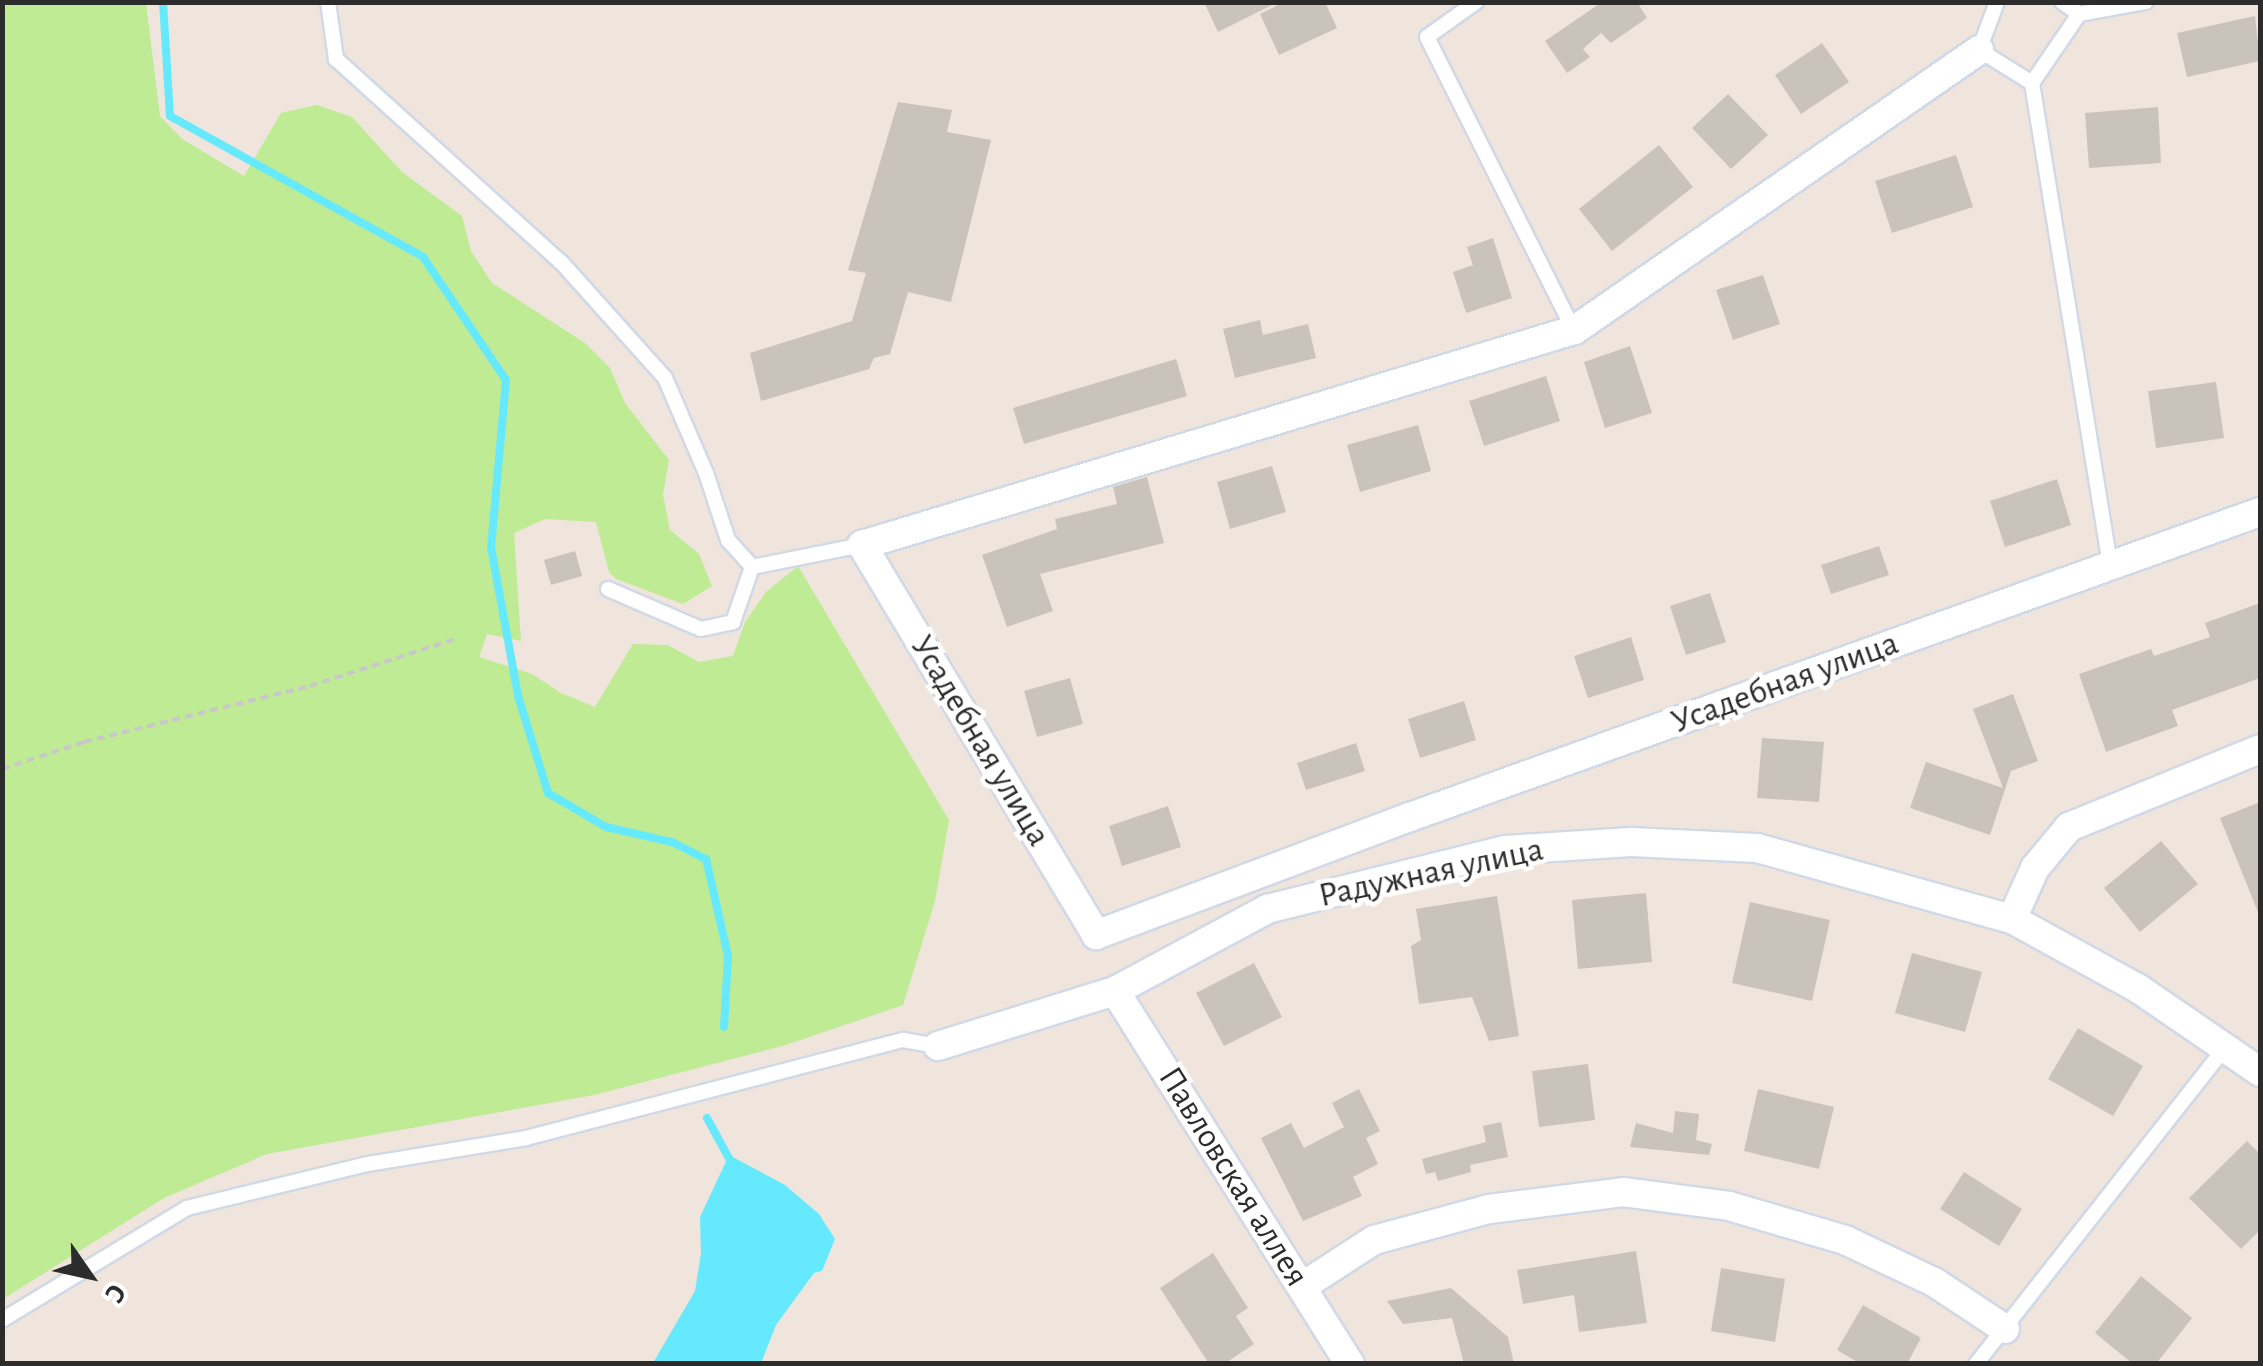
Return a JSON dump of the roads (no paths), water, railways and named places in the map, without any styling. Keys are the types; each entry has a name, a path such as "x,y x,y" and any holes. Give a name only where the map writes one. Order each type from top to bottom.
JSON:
{"street":[{"path":"862,544 1574,330 1978,50"},
{"name":"Усадебная улица","path":"862,544 1096,935 1410,817 2260,512"},
{"path":"2012,919 2034,868 2070,826 2260,748"},
{"name":"Радужная улица","path":"938,1046 1115,991 1267,910 1506,850 1631,842 1757,848 2012,919 2139,990 2260,1072"},
{"name":"Павловская аллея","path":"1115,991 1350,1364"},
{"path":"1303,1286 1374,1240 1489,1209 1624,1192 1729,1206 1845,1240 1934,1282 2005,1329"}],"lane":[{"path":"328,2 336,58 561,262 664,378 706,472 728,540 752,567"},
{"path":"1476,2 1428,38 1574,330"},
{"path":"1997,2 1978,50 2032,83"},
{"path":"2062,2 2079,14 2146,2"},
{"path":"2079,14 2032,83 2110,566"},
{"path":"752,567 862,544"},
{"path":"608,589 702,629 732,622 752,567"},
{"path":"2,1320 187,1208 368,1164 526,1138 903,1040 938,1046"},
{"path":"1976,1364 2225,1048"}],"water":[{"path":"729,1155 785,1185 819,1214 835,1239 822,1271 814,1273 776,1325 761,1363 653,1363 695,1291 701,1253 700,1217"}],"waterway":[{"path":"163,2 170,116 423,257 506,380 491,547 518,696 548,793 606,827 672,842 706,859 728,956 724,1027"},
{"path":"707,1118 731,1162"}]}
